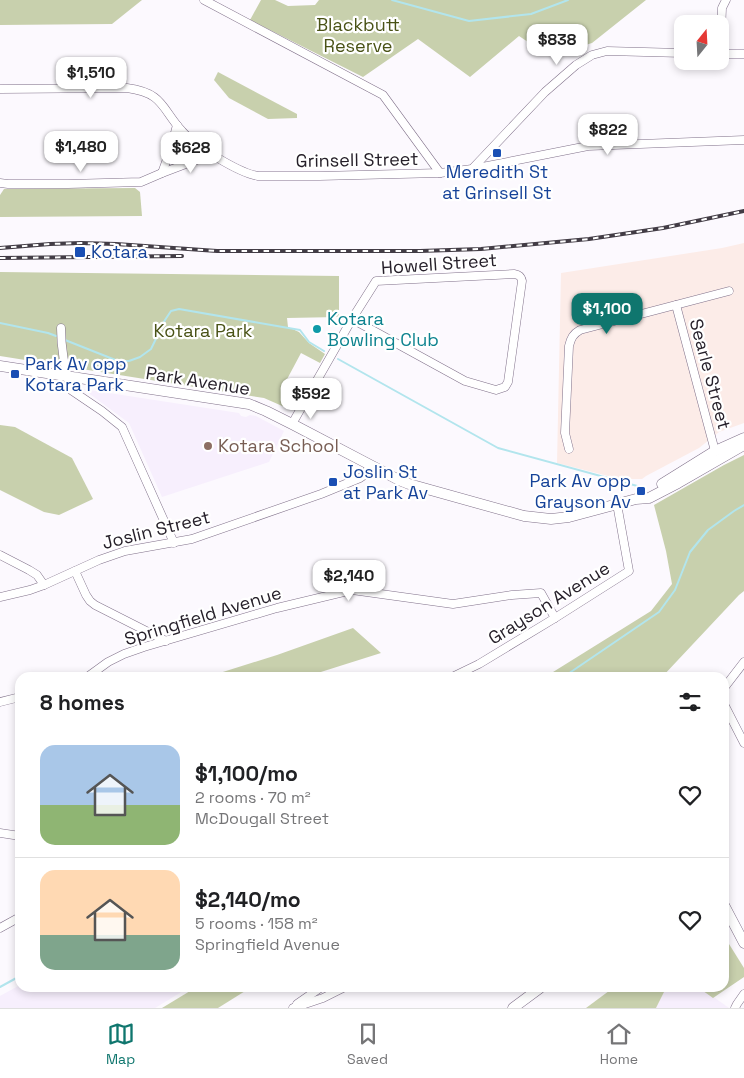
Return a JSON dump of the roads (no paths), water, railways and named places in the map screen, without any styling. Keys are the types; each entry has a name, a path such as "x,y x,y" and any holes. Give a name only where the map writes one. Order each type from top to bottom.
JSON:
{"main road":[{"name":"Park Avenue","path":"0,366 249,404 292,424 399,480 419,488 531,517 551,519 569,517 636,499 649,498 744,444"},
{"name":"Park Avenue","path":"636,499 715,451 744,438"},
{"path":"682,480 689,472 711,458 715,451 723,452 744,444"},
{"path":"729,914 744,943"},
{"path":"512,1008 534,992"}],"street":[{"path":"204,0 383,95 440,174"},
{"path":"722,15 722,8 726,0"},
{"path":"472,168 545,92 576,65 592,55 606,51 674,53"},
{"path":"729,54 744,54"},
{"name":"Grinsell Street","path":"0,89 136,89 159,100 177,125 192,140 212,154 248,173 258,176 440,174 588,146 744,140"},
{"path":"162,173 177,125"},
{"path":"0,182 18,184 131,184 147,180 212,154"},
{"name":"Howell Street","path":"292,424 352,319 376,281 514,274 520,275 522,281 505,392 460,379 352,319"},
{"path":"569,449 565,433 569,346 573,336 580,330 730,291"},
{"name":"Searle Street","path":"676,305 715,451"},
{"path":"61,328 61,340 71,390 122,427 174,543"},
{"name":"Joslin Street","path":"0,597 44,585 125,551 192,540 342,486 363,476 371,465"},
{"name":"Grayson Avenue","path":"462,672 555,618 629,571 617,504"},
{"path":"0,555 37,575 44,585"},
{"path":"76,571 90,601 95,605 166,641"},
{"name":"Springfield Avenue","path":"94,672 124,654 277,608 352,590 453,604 541,593 555,618"},
{"path":"729,682 744,662"},
{"path":"0,702 15,698"},
{"path":"729,714 744,743"},
{"path":"0,833 15,835"},
{"path":"0,928 15,920"},
{"path":"292,1008 314,992"},
{"path":"292,1008 335,992"},
{"path":"735,1008 744,994"}],"waterway":[{"path":"392,0 469,21 531,14 568,0"},
{"path":"65,340 118,361 129,361 140,357 151,349 171,311 179,309 300,330 309,342 324,351"},
{"path":"0,323 56,336"},
{"path":"338,359 498,448 641,487"},
{"path":"571,672 659,612 675,590 690,552 708,530 744,505"},
{"path":"0,987 15,979"}],"railway":[{"path":"0,248 81,243 217,251 420,251 481,249 589,239 663,228 744,211"},
{"path":"0,258 182,256"}],"place":[{"name":"Meredith St at Grinsell St","path":"497,153"},
{"name":"Kotara","path":"80,252"},
{"name":"Kotara Bowling Club","path":"317,329"},
{"name":"Park Av opp Kotara Park","path":"15,374"},
{"name":"Kotara School","path":"208,446"},
{"name":"Joslin St at Park Av","path":"333,482"},
{"name":"Park Av opp Grayson Av","path":"641,491"}],"park label":[{"name":"Blackbutt Reserve","path":"358,35"},
{"name":"Kotara Park","path":"203,331"}]}
